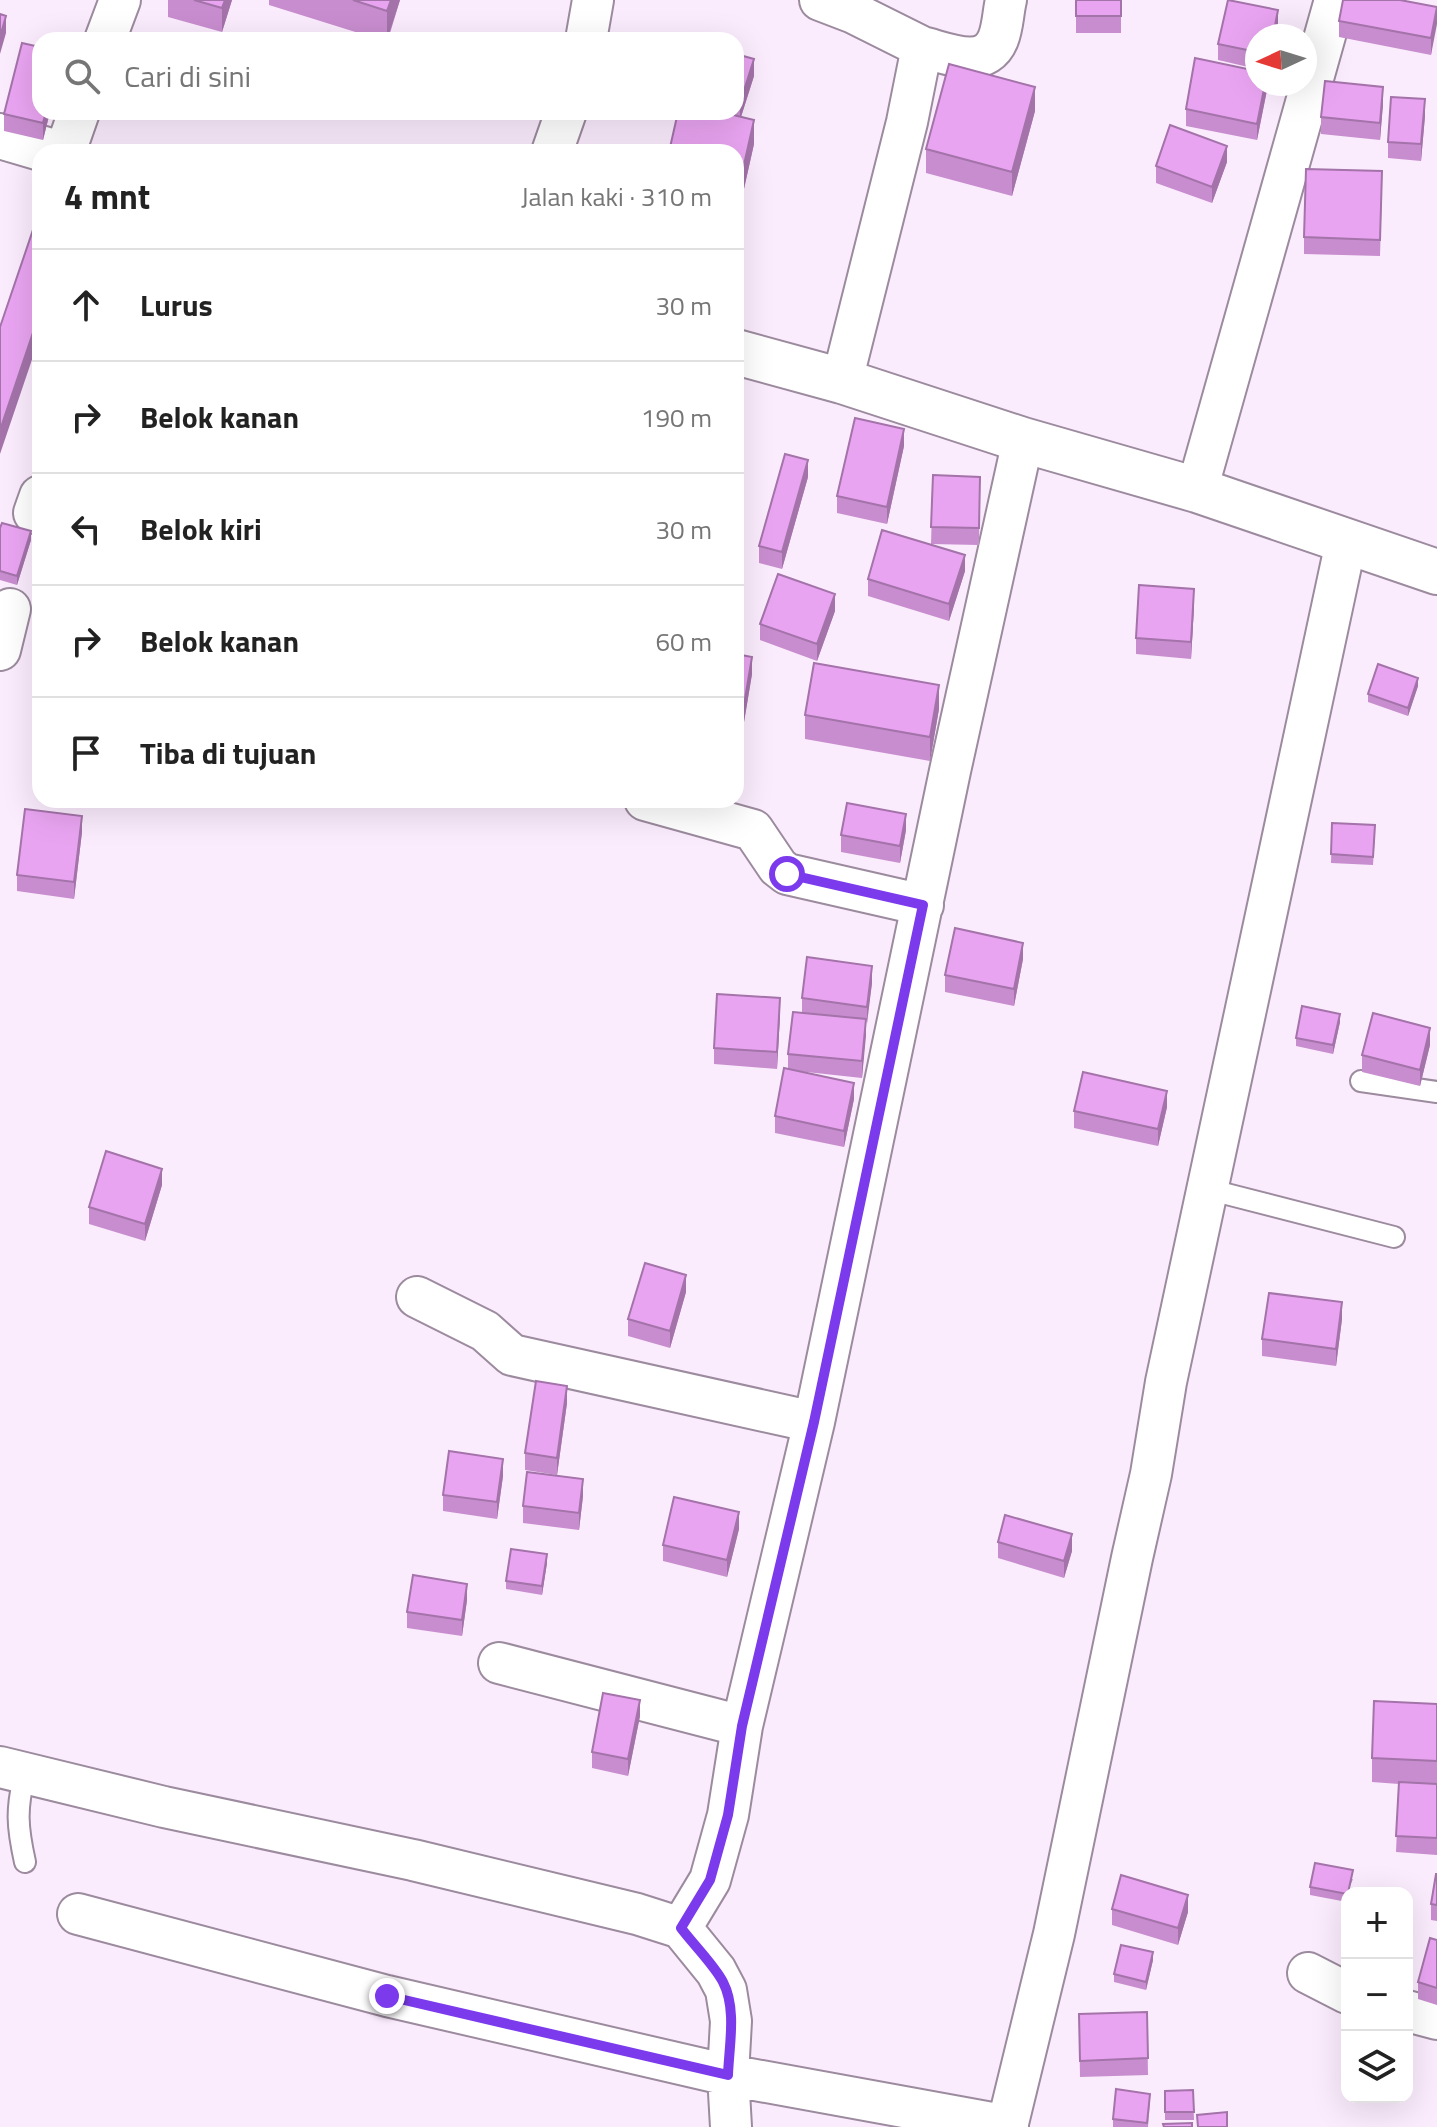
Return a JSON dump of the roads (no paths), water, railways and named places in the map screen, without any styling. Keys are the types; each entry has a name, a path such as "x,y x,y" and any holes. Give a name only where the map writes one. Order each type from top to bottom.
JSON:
{"main road":[{"path":"0,136 32,145"},
{"path":"744,354 842,381 1023,440 1197,490 1437,572"}],"street":[{"path":"108,32 120,0"},
{"path":"587,32 593,0"},
{"path":"820,0 854,13 922,47 971,59 986,55 998,41 1006,0"},
{"path":"1197,490 1335,0"},
{"path":"842,381 907,122 922,47"},
{"path":"68,144 76,120"},
{"path":"555,144 563,120"},
{"path":"681,1928 710,1880 728,1815 742,1726 814,1422 950,771 1023,440"},
{"path":"78,1914 387,1996 728,2075 1008,2126 1054,1934 1151,1474 1166,1382 1346,542"},
{"path":"0,650 17,611"},
{"path":"674,808 753,830 778,867 787,874 923,905"},
{"path":"417,1297 485,1331 512,1355 814,1422"},
{"path":"499,1663 742,1726"},
{"path":"12,1770 164,1807 458,1871 637,1914 681,1928 716,1971 726,1990 731,2021 728,2075 731,2127"},
{"path":"1308,1973 1341,1990"},
{"path":"1413,2013 1437,2019"}],"lane":[{"path":"1361,1081 1437,1092"},
{"path":"1207,1189 1394,1237"},
{"path":"12,1770 18,1832 25,1862"}]}
